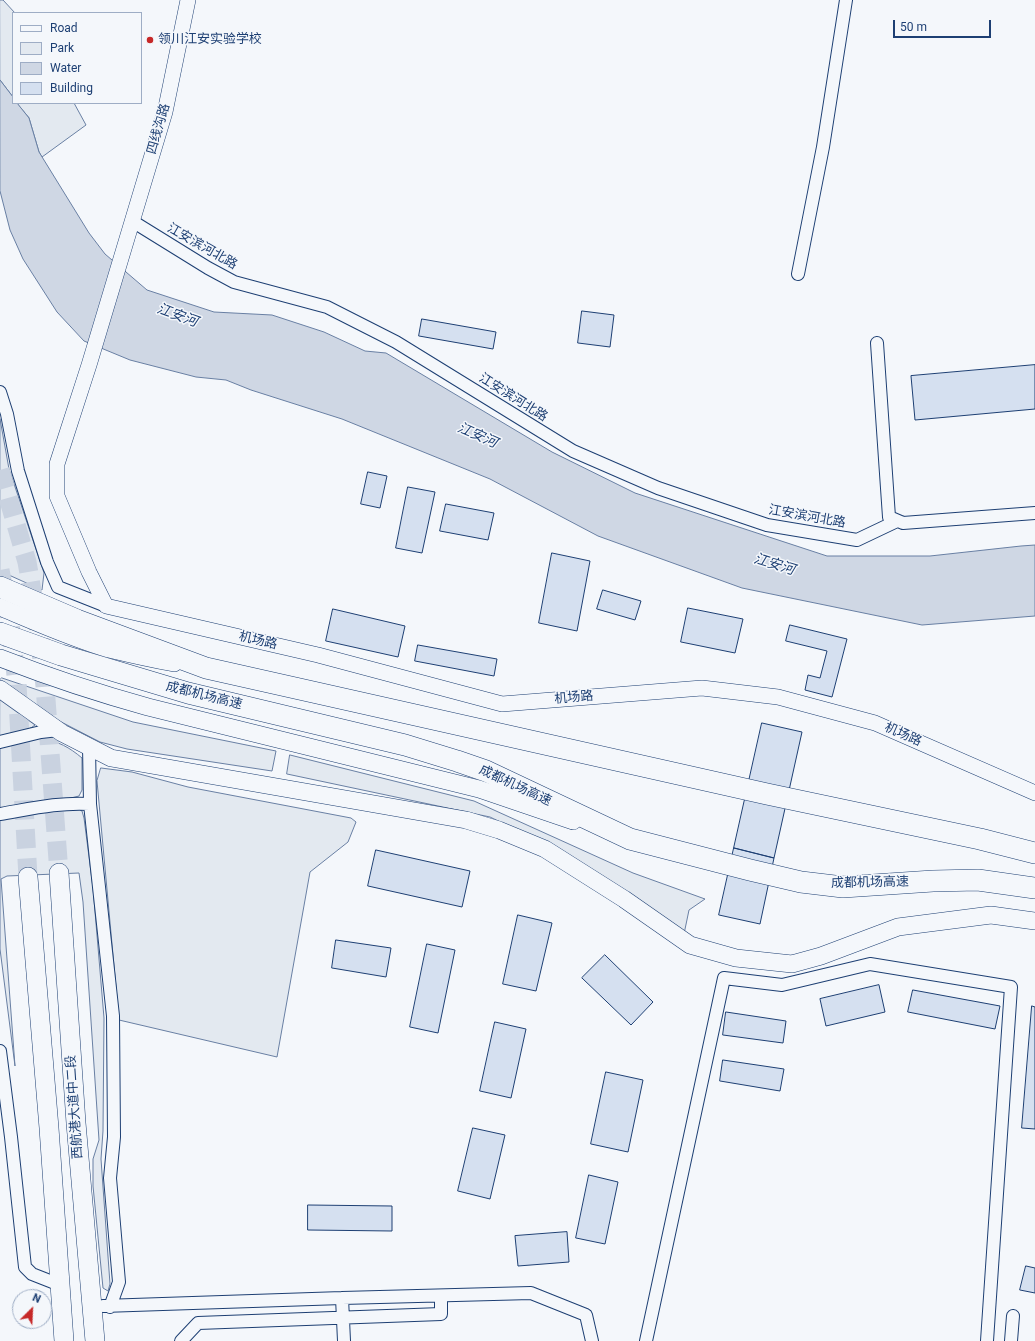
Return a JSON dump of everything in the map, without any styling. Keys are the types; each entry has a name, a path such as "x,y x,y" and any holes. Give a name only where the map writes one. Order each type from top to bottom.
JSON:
{"highway":[{"path":"0,587 77,620 206,668 767,794 980,839 1035,853"},
{"name":"成都机场高速","path":"0,633 61,655 188,693 398,744 457,761 486,771 630,839 801,882 843,886 978,880 1035,888"}],"main road":[{"path":"0,608 68,635 107,648 146,658 206,668"},
{"path":"0,658 56,680"},
{"path":"0,665 148,707 479,788 630,839"},
{"path":"0,688 58,730 111,758 466,820 499,830 545,849 624,899 690,945 736,958 792,964 821,956 898,927 991,915 1035,921"},
{"name":"西航港大道中二段","path":"60,873 76,1123 101,1306 95,1341"},
{"path":"28,877 64,1341"}],"street":[{"name":"四线沟路","path":"106,606 83,558 57,496 57,464 89,365 165,112 188,0"},
{"path":"798,274 823,147 846,0"},
{"name":"江安滨河北路","path":"132,221 208,268 234,282 327,307 389,338 572,451 658,488 767,525 857,540 897,521"},
{"path":"876,343 889,517 902,523 1035,514"},
{"name":"机场路","path":"0,392 7,414 18,471 47,562 54,582 58,588 106,606 318,655 502,704 702,688 778,697 875,723 1035,793"},
{"path":"0,742 41,732 58,730"},
{"path":"89,746 90,804 113,1016 114,1137 110,1178 119,1282 101,1306"},
{"path":"0,814 46,806 90,804"},
{"path":"646,1341 724,978 782,985 870,964 1010,987 987,1341"},
{"path":"0,1051 25,1267 32,1274 60,1285"},
{"path":"101,1306 531,1293 586,1315 592,1341"},
{"path":"181,1341 198,1323 441,1314 441,1296"},
{"path":"342,1298 344,1341"},
{"path":"1011,1341 1012,1316"}],"green space":[{"path":"0,0 3,0 14,12 12,12 12,96 0,80"},
{"path":"18,104 75,104 86,125 42,157 39,152 29,118"},
{"path":"0,419 9,469 44,573 42,590 0,571"},
{"path":"2,678 133,722 276,751 272,771 127,749 100,742 38,710 5,685 0,680"},
{"path":"0,700 35,725 23,731 0,736"},
{"path":"42,738 64,745 82,758 82,790 79,796 0,811 0,745"},
{"path":"290,755 474,801 633,873 705,899 689,910 684,934 544,843 490,817 287,774"},
{"path":"101,768 132,772 188,787 351,818 356,822 348,842 310,872 277,1057 119,1020 97,781"},
{"path":"77,808 82,811 84,818 93,888 104,1018 103,1131 101,1159 110,1284 108,1291 103,1288 93,1186 93,1159 99,1140 83,902 79,873 7,876 1,879 15,1066 0,949 0,818"}],"water":[{"name":"江安河","path":"0,80 12,96 12,104 18,104 29,118 39,152 89,233 105,254 147,290 214,312 272,315 324,332 365,351 386,353 552,452 635,493 827,556 930,556 1035,545 1035,616 922,625 742,588 598,536 490,479 342,419 251,390 226,380 196,377 130,360 84,341 57,312 23,259 10,230 0,191"}],"building":[{"path":"582,311 614,315 610,347 578,343"},
{"path":"422,319 496,332 493,349 419,336"},
{"path":"1035,365 1035,409 915,420 911,376"},
{"path":"368,472 387,476 380,508 361,504"},
{"path":"408,487 435,492 422,553 396,548"},
{"path":"446,504 494,513 488,540 440,531"},
{"path":"552,553 590,561 577,631 539,623"},
{"path":"603,590 641,601 635,620 597,609"},
{"path":"688,608 743,619 735,653 681,642"},
{"path":"333,609 405,626 398,657 326,641"},
{"path":"790,625 847,639 832,697 805,690 808,675 820,678 827,651 786,641"},
{"path":"418,645 497,659 494,676 415,661"},
{"path":"762,723 802,732 774,858 734,848"},
{"path":"734,848 774,858 760,924 719,915"},
{"path":"376,850 470,871 462,907 368,886"},
{"path":"518,915 552,923 536,991 503,984"},
{"path":"336,940 391,948 386,977 332,968"},
{"path":"427,944 455,950 438,1033 410,1027"},
{"path":"605,955 653,1002 631,1025 582,978"},
{"path":"879,985 885,1012 826,1026 820,999"},
{"path":"913,990 1000,1006 995,1029 908,1012"},
{"path":"1032,1006 1035,1007 1035,1129 1022,1128"},
{"path":"726,1012 786,1021 783,1043 723,1035"},
{"path":"495,1022 526,1029 511,1098 480,1091"},
{"path":"723,1060 784,1069 780,1091 720,1081"},
{"path":"606,1072 643,1080 628,1152 591,1144"},
{"path":"473,1128 505,1135 490,1199 458,1191"},
{"path":"589,1175 618,1182 605,1244 576,1238"},
{"path":"308,1205 392,1206 392,1231 308,1230"},
{"path":"567,1232 569,1262 518,1266 515,1236"},
{"path":"1026,1266 1035,1268 1035,1293 1020,1290"}],"tunnel":[{"path":"0,470 27,562 38,625 45,686 59,873"},
{"path":"0,570 9,615 17,684 28,877"}],"place":[{"name":"领川江安实验学校","path":"150,40"}]}
